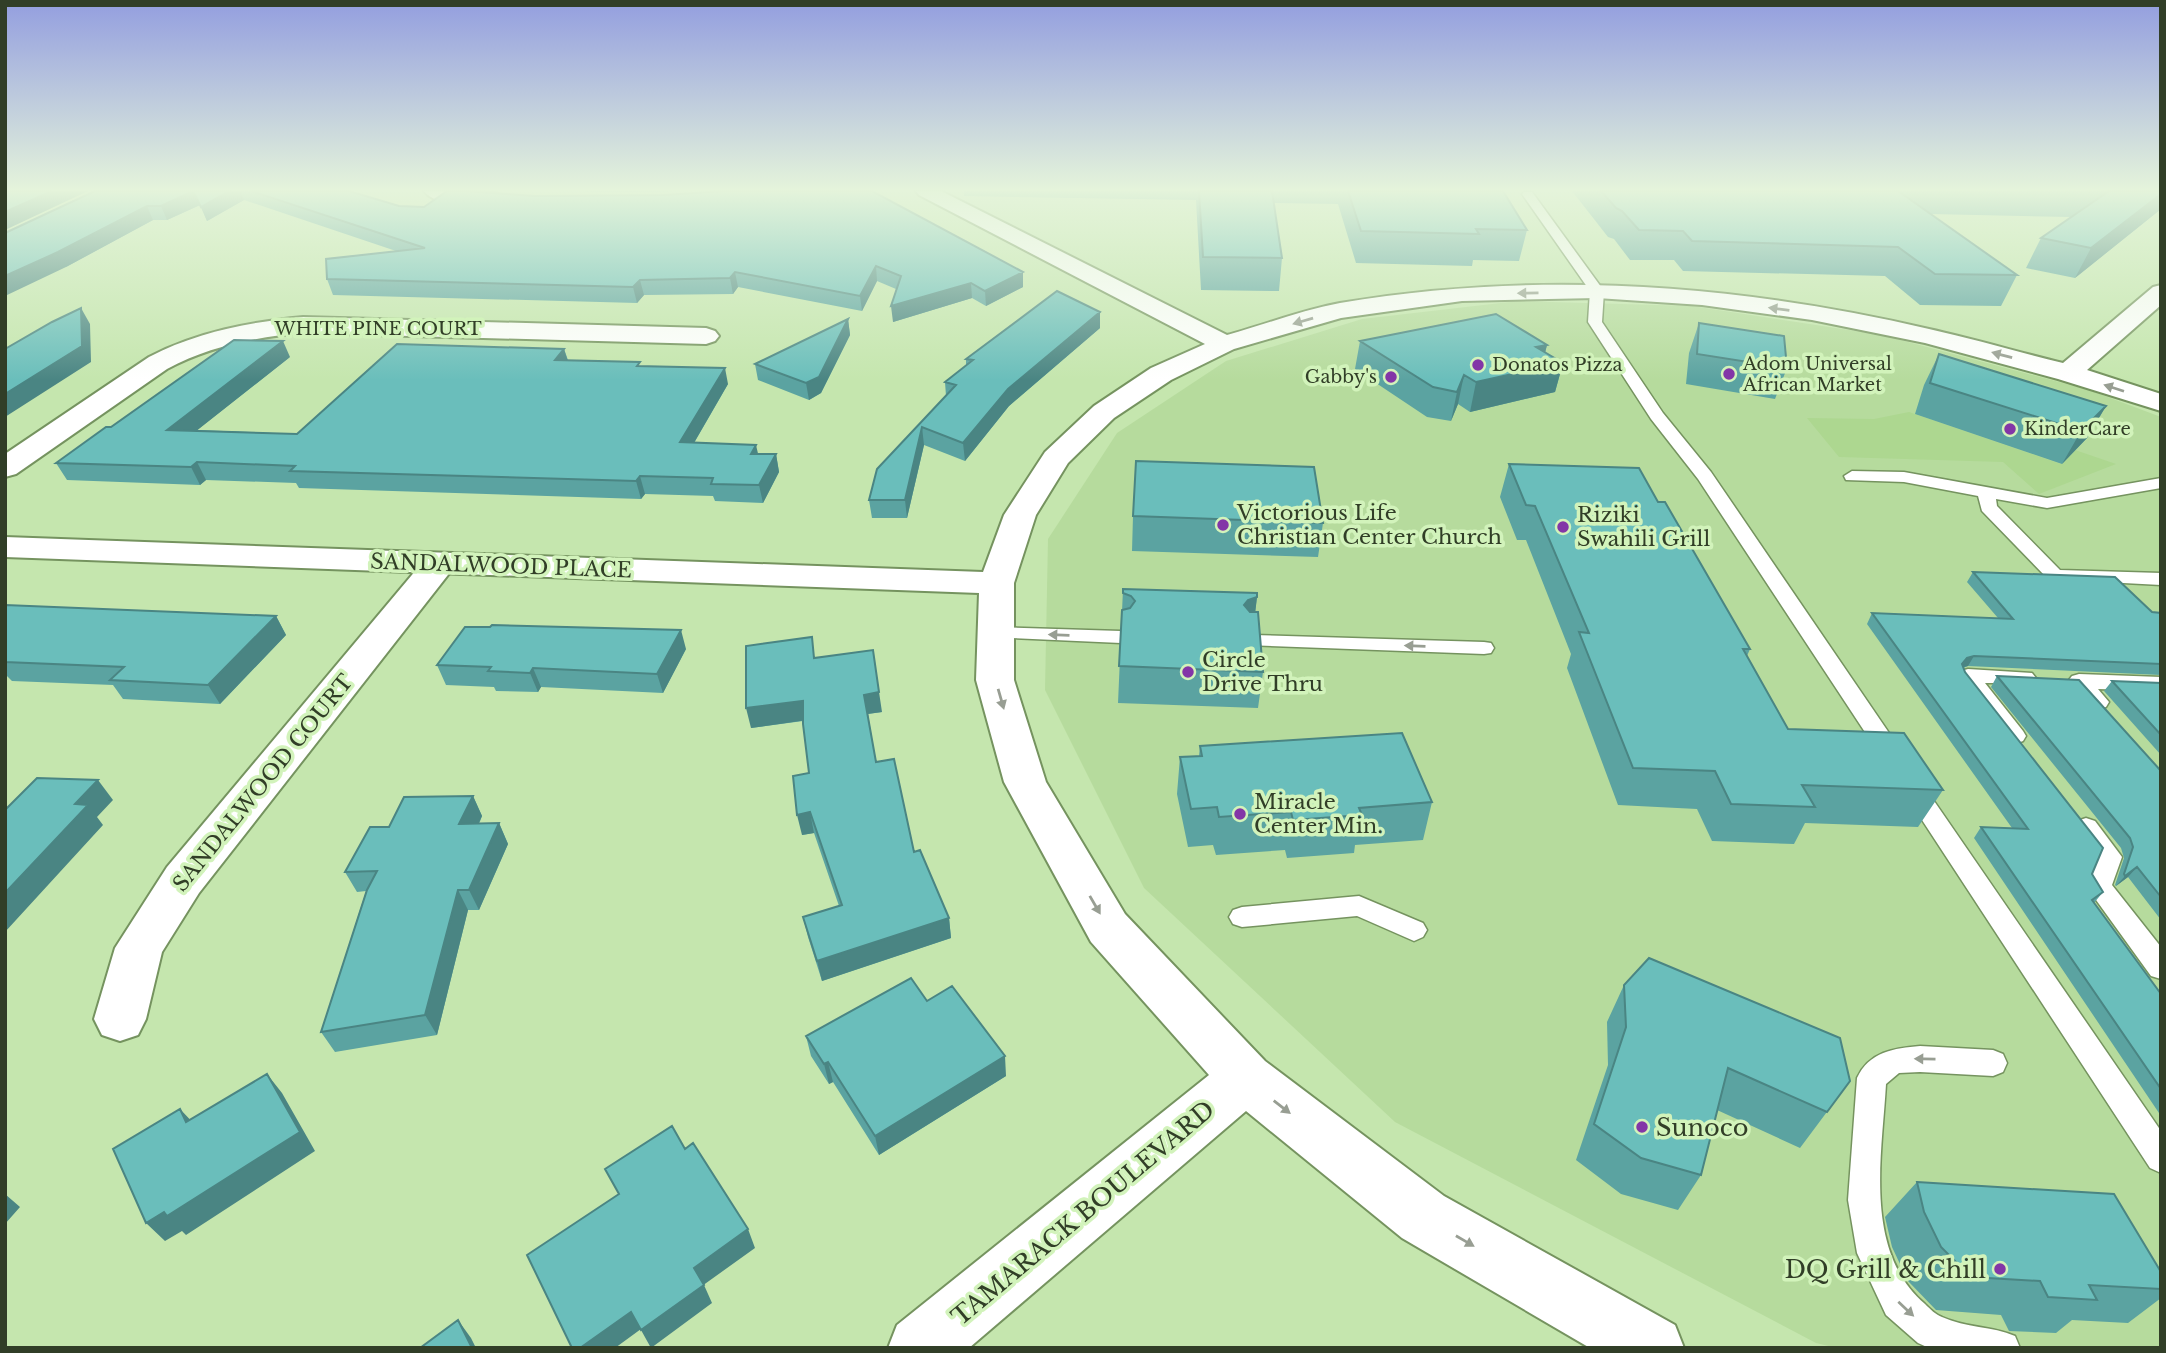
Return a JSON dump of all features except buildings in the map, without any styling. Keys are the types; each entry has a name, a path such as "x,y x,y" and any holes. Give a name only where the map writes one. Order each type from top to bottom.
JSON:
{"street":[{"path":"1049,254 1225,344"},
{"path":"1652,1348 1423,1217 1246,1078 1108,928 1025,782 995,680 997,583 1020,515 1056,458 1104,412 1161,374 1225,344 1338,311 1462,294 1597,292 1702,299 1812,313 1928,335 2068,373 2161,403"},
{"path":"2068,373 2161,292"},
{"name":"WHITE PINE COURT","path":"5,468 158,363 199,344 250,330 303,325 706,335"},
{"name":"SANDALWOOD PLACE","path":"5,547 997,583"},
{"name":"SANDALWOOD COURT","path":"120,1019 139,948 183,880 439,564"},
{"name":"TAMARACK BOULEVARD","path":"920,1348 1246,1078"}],"lane":[{"path":"1570,254 1597,292 1595,322 1657,416 1705,476 2161,1158"},
{"path":"1852,476 1904,477 2048,503 2161,483"},
{"path":"1986,492 1988,507 2055,575 2161,579"},
{"path":"996,633 1121,637"},
{"path":"1254,641 1484,648"},
{"path":"2026,751 1968,676 2161,684"},
{"path":"2079,681 2115,722"},
{"path":"2076,814 2110,857 2099,886 2161,968"},
{"path":"1242,917 1359,906 1413,930"},
{"path":"1993,1063 1920,1059 1893,1061 1872,1077 1864,1200 1873,1253 1898,1303 1930,1331 1972,1344 2003,1348"}],"shaded area":[{"path":"1518,301 1692,306 1882,335 2089,390 2161,417 2161,1348 1837,1348 1816,1343 1395,1122 1144,888 1045,690 1048,539 1117,433 1226,361 1362,319"},
{"path":"1909,412 2061,464 2075,450 2116,464 2039,494 2003,462 1839,457 1807,418 1874,419"}],"place":[{"name":"Donatos Pizza","path":"1478,365"},
{"name":"Adom Universal African Market","path":"1729,374"},
{"name":"Gabby's","path":"1391,377"},
{"name":"KinderCare","path":"2010,429"},
{"name":"Victorious Life Christian Center Church","path":"1223,525"},
{"name":"Riziki Swahili Grill","path":"1563,527"},
{"name":"Circle Drive Thru","path":"1188,672"},
{"name":"Miracle Center Min.","path":"1240,814"},
{"name":"Sunoco","path":"1642,1127"},
{"name":"DQ Grill & Chill","path":"2000,1269"}]}
